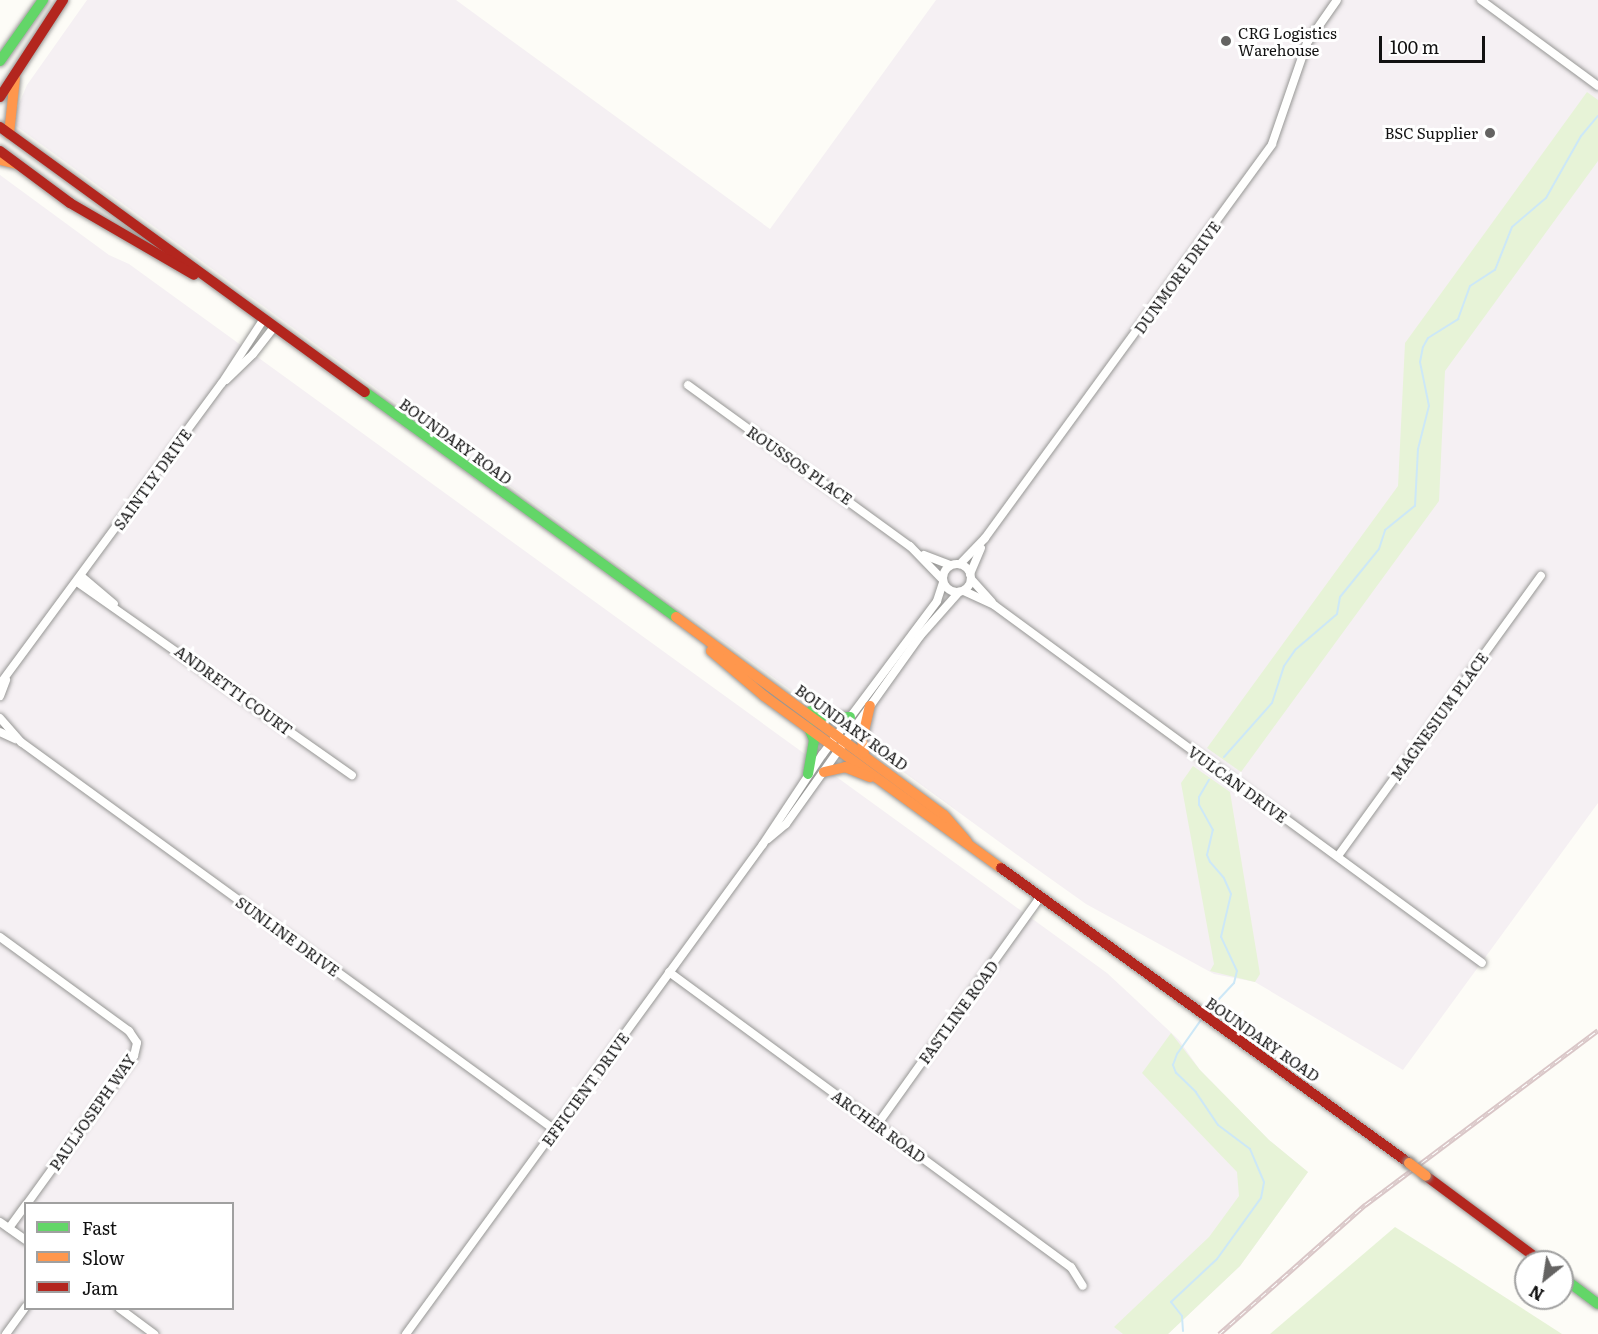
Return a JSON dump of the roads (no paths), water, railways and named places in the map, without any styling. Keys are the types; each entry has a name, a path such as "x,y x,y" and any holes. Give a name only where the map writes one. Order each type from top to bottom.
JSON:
{"main road":[{"path":"0,61 43,0"},
{"path":"0,97 63,0"},
{"path":"4,130 15,75"},
{"name":"BOUNDARY ROAD","path":"4,130 682,625 792,702 892,787 967,841 1039,899 1409,1163 1526,1250"},
{"name":"BOUNDARY ROAD","path":"0,151 16,164 145,249 211,282"},
{"path":"0,160 16,164"},
{"path":"138,230 148,244 145,249"},
{"name":"BOUNDARY ROAD","path":"682,625 764,696 809,727 864,753 944,815 967,841"},
{"path":"792,702 821,715 850,717"},
{"path":"864,753 862,740 870,706"},
{"path":"808,774 814,740 809,727"},
{"path":"824,772 844,767 892,787"},
{"path":"1574,1286 1598,1304"}],"street":[{"name":"DUNMORE DRIVE","path":"960,564 985,538 1272,144 1307,43 1337,0"},
{"path":"1481,0 1598,86"},
{"name":"SAINTLY DRIVE","path":"0,696 3,681 222,383 263,320"},
{"name":"SAINTLY DRIVE","path":"222,383 253,354 273,328"},
{"name":"ROUSSOS PLACE","path":"688,385 910,546 950,566"},
{"name":"DUNMORE DRIVE","path":"971,576 985,538"},
{"name":"ROUSSOS PLACE","path":"910,546 943,581"},
{"path":"960,564 971,576 962,592 938,613 870,706 839,742 850,717 937,602 950,566 960,564"},
{"name":"VULCAN DRIVE","path":"971,576 994,605"},
{"name":"MAGNESIUM PLACE","path":"1338,856 1541,576"},
{"name":"ANDRETTI COURT","path":"79,579 352,775"},
{"path":"943,581 948,589 962,592"},
{"name":"VULCAN DRIVE","path":"962,592 994,605 1482,963"},
{"name":"SUNLINE DRIVE","path":"0,718 21,742"},
{"name":"SUNLINE DRIVE","path":"0,732 21,742 555,1130"},
{"name":"EFFICIENT DRIVE","path":"763,844 786,824 824,772 839,742"},
{"name":"EFFICIENT DRIVE","path":"406,1334 763,844 808,774 839,742"},
{"name":"FASTLINE ROAD","path":"877,1125 1039,899"},
{"name":"PAULJOSEPH WAY","path":"0,938 129,1031 137,1043 134,1056 27,1202"},
{"name":"ARCHER ROAD","path":"669,972 1071,1267 1083,1286"},
{"name":"PAULJOSEPH WAY","path":"9,1228 24,1207"},
{"path":"0,1222 24,1239"},
{"path":"6,1334 24,1309"},
{"path":"122,1310 154,1334"}],"waterway":[{"path":"1224,757 1272,703 1284,666 1295,650 1337,614 1340,597 1379,549 1385,530 1415,506 1418,449 1429,406 1420,362 1423,347 1428,338 1458,319 1470,286 1495,270 1512,227 1546,198 1581,136 1598,116"},
{"path":"1206,1013 1234,983 1237,971 1221,937 1231,894 1224,878 1207,855 1213,830 1199,805 1199,797 1209,780"},
{"path":"1183,1331 1182,1316 1171,1302 1217,1259 1261,1198 1264,1182 1250,1149 1218,1125 1196,1092 1176,1073 1173,1065 1177,1054 1201,1020"}],"railway":[{"path":"1219,1334 1365,1205 1598,1030"}],"place":[{"name":"CRG Logistics Warehouse","path":"1226,41"},
{"name":"BSC Supplier","path":"1490,133"}]}
